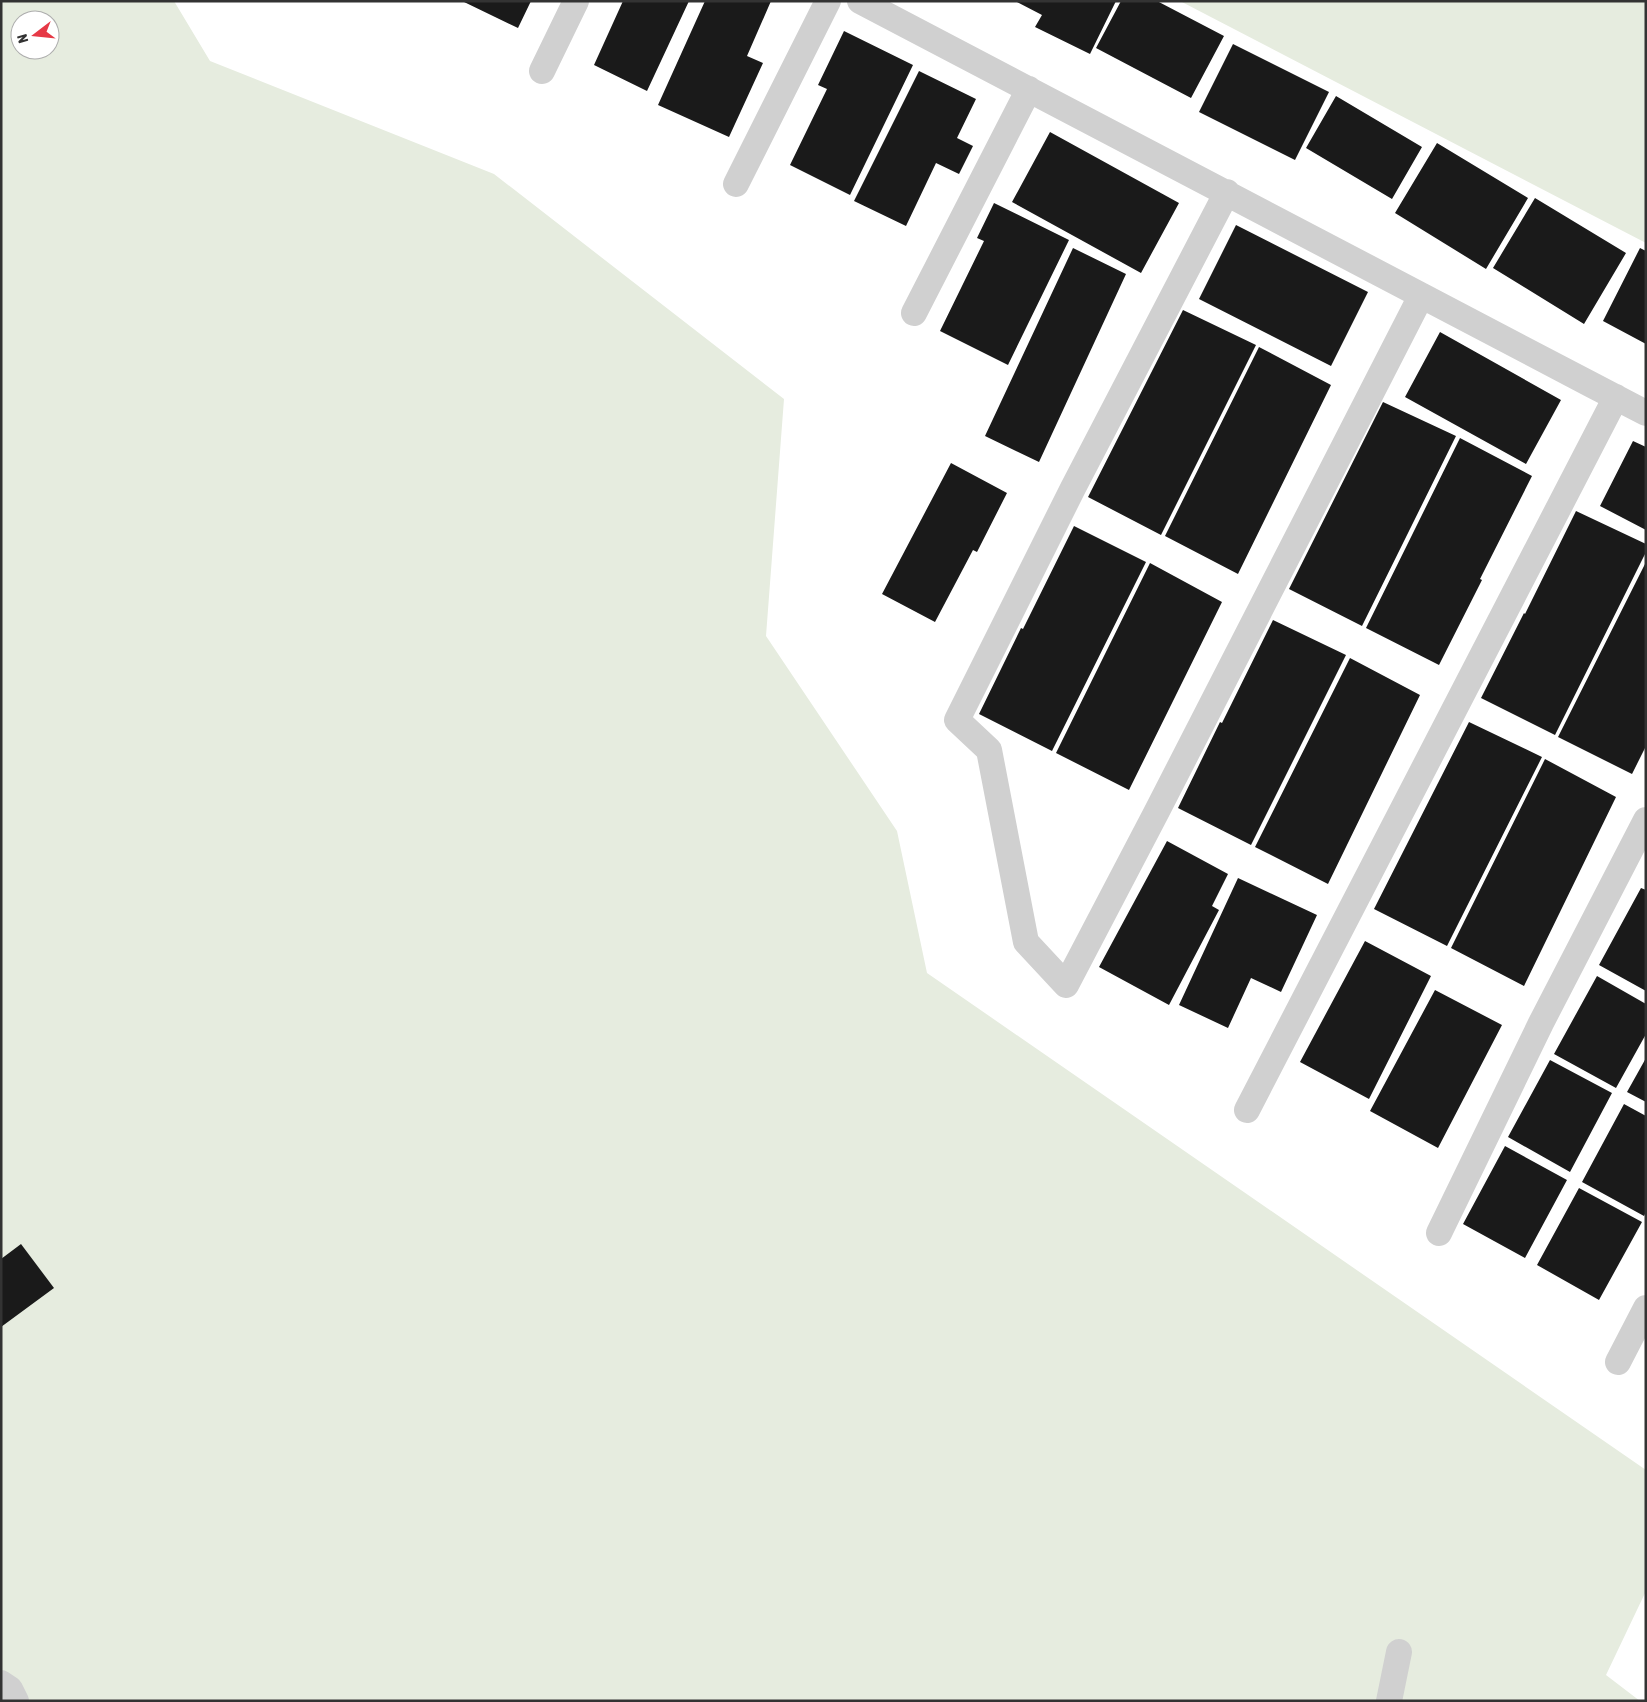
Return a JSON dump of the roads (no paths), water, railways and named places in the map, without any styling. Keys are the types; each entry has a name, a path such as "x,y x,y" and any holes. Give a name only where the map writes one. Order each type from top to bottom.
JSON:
{"street":[{"path":"542,71 576,1"},
{"path":"736,184 828,1"},
{"path":"860,1 1646,413"},
{"path":"914,313 1029,89"},
{"path":"1227,192 1073,488 957,720 989,750 1026,942 1066,985 1420,296"},
{"path":"1247,1110 1616,398"},
{"path":"1439,1233 1541,1024 1646,820"},
{"path":"1618,1362 1646,1308"},
{"path":"1389,1701 1399,1652"},
{"path":"1,1683 10,1689 16,1701"}]}
